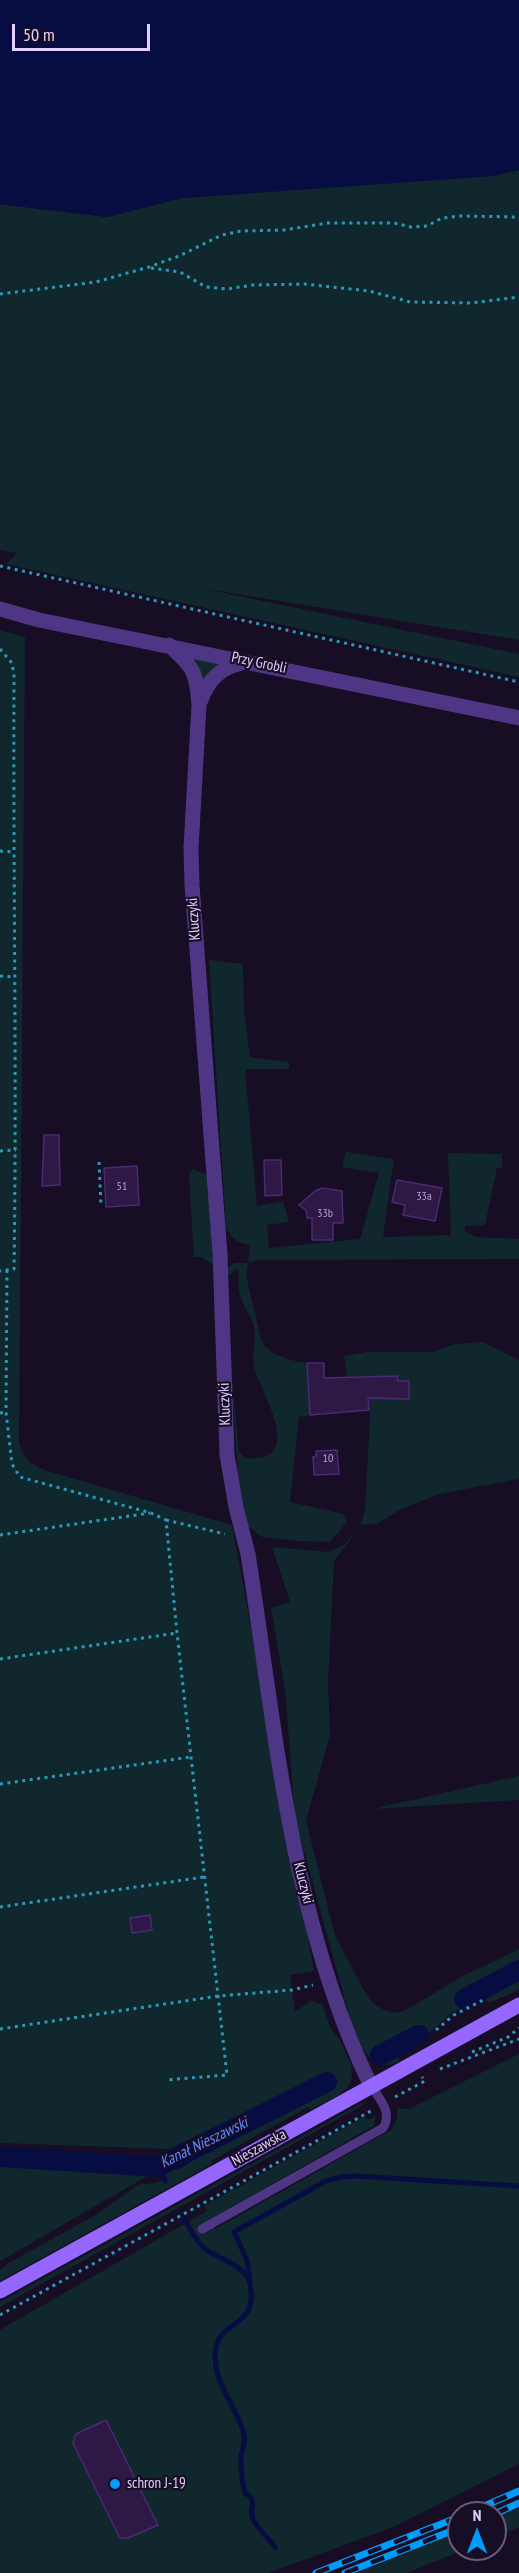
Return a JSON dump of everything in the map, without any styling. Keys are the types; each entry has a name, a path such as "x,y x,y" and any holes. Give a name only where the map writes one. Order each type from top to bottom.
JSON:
{"main road":[{"name":"Nieszawska","path":"0,2291 519,2005"}],"street":[{"name":"Przy Grobli","path":"0,609 39,620 250,661 519,718"},
{"name":"Kluczyki","path":"169,645 190,665 198,685 199,705 191,848 220,1254 227,1455 245,1539 294,1848 328,1980 342,2021 371,2086"},
{"name":"Kluczyki","path":"199,705 206,686 218,672 232,665 250,661"}],"lane":[{"path":"202,2229 383,2128 387,2118 383,2104 371,2086"}],"path":[{"path":"0,294 96,282 149,267 179,256 222,235 241,231 284,230 328,223 394,223 411,227 427,226 442,218 460,216 519,217"},
{"path":"149,267 180,272 206,287 227,289 253,285 304,284 369,291 410,302 471,303 519,297"},
{"path":"0,566 519,682"},
{"path":"0,649 12,663 14,676 16,1150 15,1269 0,1271"},
{"path":"0,851 13,852"},
{"path":"0,976 15,977"},
{"path":"0,1151 16,1150"},
{"path":"99,1162 101,1205"},
{"path":"7,1270 6,1412 12,1464 20,1477 151,1513 166,1520 245,1539"},
{"path":"0,1413 6,1412"},
{"path":"0,1535 151,1513"},
{"path":"166,1520 227,2075 166,2080"},
{"path":"0,1659 177,1634"},
{"path":"0,1784 191,1757"},
{"path":"0,1907 204,1877"},
{"path":"0,2029 218,1996 292,1990 328,1980"},
{"path":"0,2316 425,2081 420,2073"}],"shaded area":[{"path":"0,0 519,0 519,170 492,176 182,198 107,217 0,204"},
{"path":"519,170 519,640 200,588 519,654 519,677 6,564 17,553 0,550 0,204 107,217 182,198 492,176"},
{"path":"0,630 25,637 19,1442 28,1460 44,1470 232,1525 314,1971 290,1975 295,2012 311,2001 322,2004 331,2029 341,2042 351,2064 352,2079 339,2095 310,2110 308,2107 211,2161 212,2164 0,2281 0,2270 7,2264 94,2216 141,2183 151,2184 163,2179 166,2177 162,2169 170,2166 178,2170 198,2157 199,2149 310,2093 308,2090 275,2105 272,2100 169,2149 0,2143"},
{"path":"184,653 231,662 204,682"},
{"path":"209,960 243,964 244,1011 250,1057 289,1062 289,1069 245,1069 257,1206 283,1201 289,1222 267,1225 269,1248 360,1239 379,1173 342,1167 346,1152 394,1159 383,1237 451,1235 448,1153 502,1154 502,1168 497,1168 485,1225 465,1226 465,1231 476,1237 519,1239 519,1259 259,1260 248,1263 250,1245 236,1240 226,1228"},
{"path":"192,1169 208,1175 213,1265 201,1257 194,1257 189,1176"},
{"path":"235,1263 248,1263 246,1275 261,1340 275,1354 307,1363 310,1415 299,1417 290,1502 344,1514 347,1522 330,1542 262,1537 249,1527 239,1489 230,1356 239,1452 245,1458 264,1457 274,1450 278,1440 272,1411 255,1370 254,1329 240,1295 239,1271 235,1269 228,1276 228,1268"},
{"path":"483,1342 519,1360 519,1479 439,1494 399,1510 377,1524 361,1525 365,1509 370,1416 367,1376 347,1377 344,1356 366,1352 433,1352 455,1344"},
{"path":"361,1525 334,1561 328,1682 330,1735 306,1821 335,1935 363,1989 373,2003 384,2010 395,2013 406,2010 461,1977 519,1949 519,1990 489,2003 484,1996 450,2014 413,2048 398,2057 400,2061 384,2065 377,2063 366,2054 354,2033 295,1818 285,1689 271,1608 290,1602 272,1547 329,1552 345,1544"},
{"path":"519,1776 519,1800 372,1809"},
{"path":"519,2054 519,2464 396,2526 268,2573 0,2573 0,2330 207,2211 204,2206 362,2118 371,2119 376,2115 374,2126 211,2219 215,2229 391,2130 397,2119 397,2108 409,2109"},
{"path":"362,2103 365,2104 0,2307 0,2302"},
{"path":"0,2162 71,2163 151,2174 0,2261"},
{"path":"519,2508 519,2527 507,2532 507,2512"},
{"path":"447,2537 447,2557 407,2573 357,2573"}],"building":[{"path":"44,1135 59,1135 60,1185 42,1186"},
{"path":"264,1160 281,1160 282,1195 265,1196"},
{"path":"137,1166 139,1205 106,1207 104,1168"},
{"path":"397,1180 442,1188 435,1221 403,1215 405,1205 392,1202"},
{"path":"322,1188 342,1191 343,1223 333,1223 333,1240 312,1240 312,1218 307,1218 306,1210 299,1205"},
{"path":"307,1363 324,1363 324,1378 398,1376 397,1381 409,1381 409,1399 368,1398 369,1410 310,1415"},
{"path":"337,1450 339,1474 314,1475 313,1457 316,1456 316,1451"},
{"path":"150,1915 152,1930 132,1933 130,1918"},
{"name":"schron J-19","path":"106,2420 158,2525 128,2538 120,2538 73,2443 76,2434"}],"waterway":[{"name":"Kanał Nieszawski","path":"464,1999 519,1970"},
{"name":"Kanał Nieszawski","path":"380,2055 419,2035"},
{"name":"Kanał Nieszawski","path":"0,2157 158,2167 327,2082"},
{"path":"158,2167 165,2181"},
{"path":"250,2280 247,2260 234,2232 326,2181 355,2176 519,2186"},
{"path":"184,2218 201,2245 237,2267 247,2277 250,2284 249,2308 245,2316 219,2339 215,2360 220,2382 244,2434 241,2470 245,2493 252,2501 253,2519 275,2547"}],"railway":[{"path":"496,2501 519,2491"},
{"path":"507,2508 519,2503"},
{"path":"316,2573 447,2522"},
{"path":"345,2573 447,2533"}],"place":[{"name":"schron J-19","path":"115,2484"}]}
